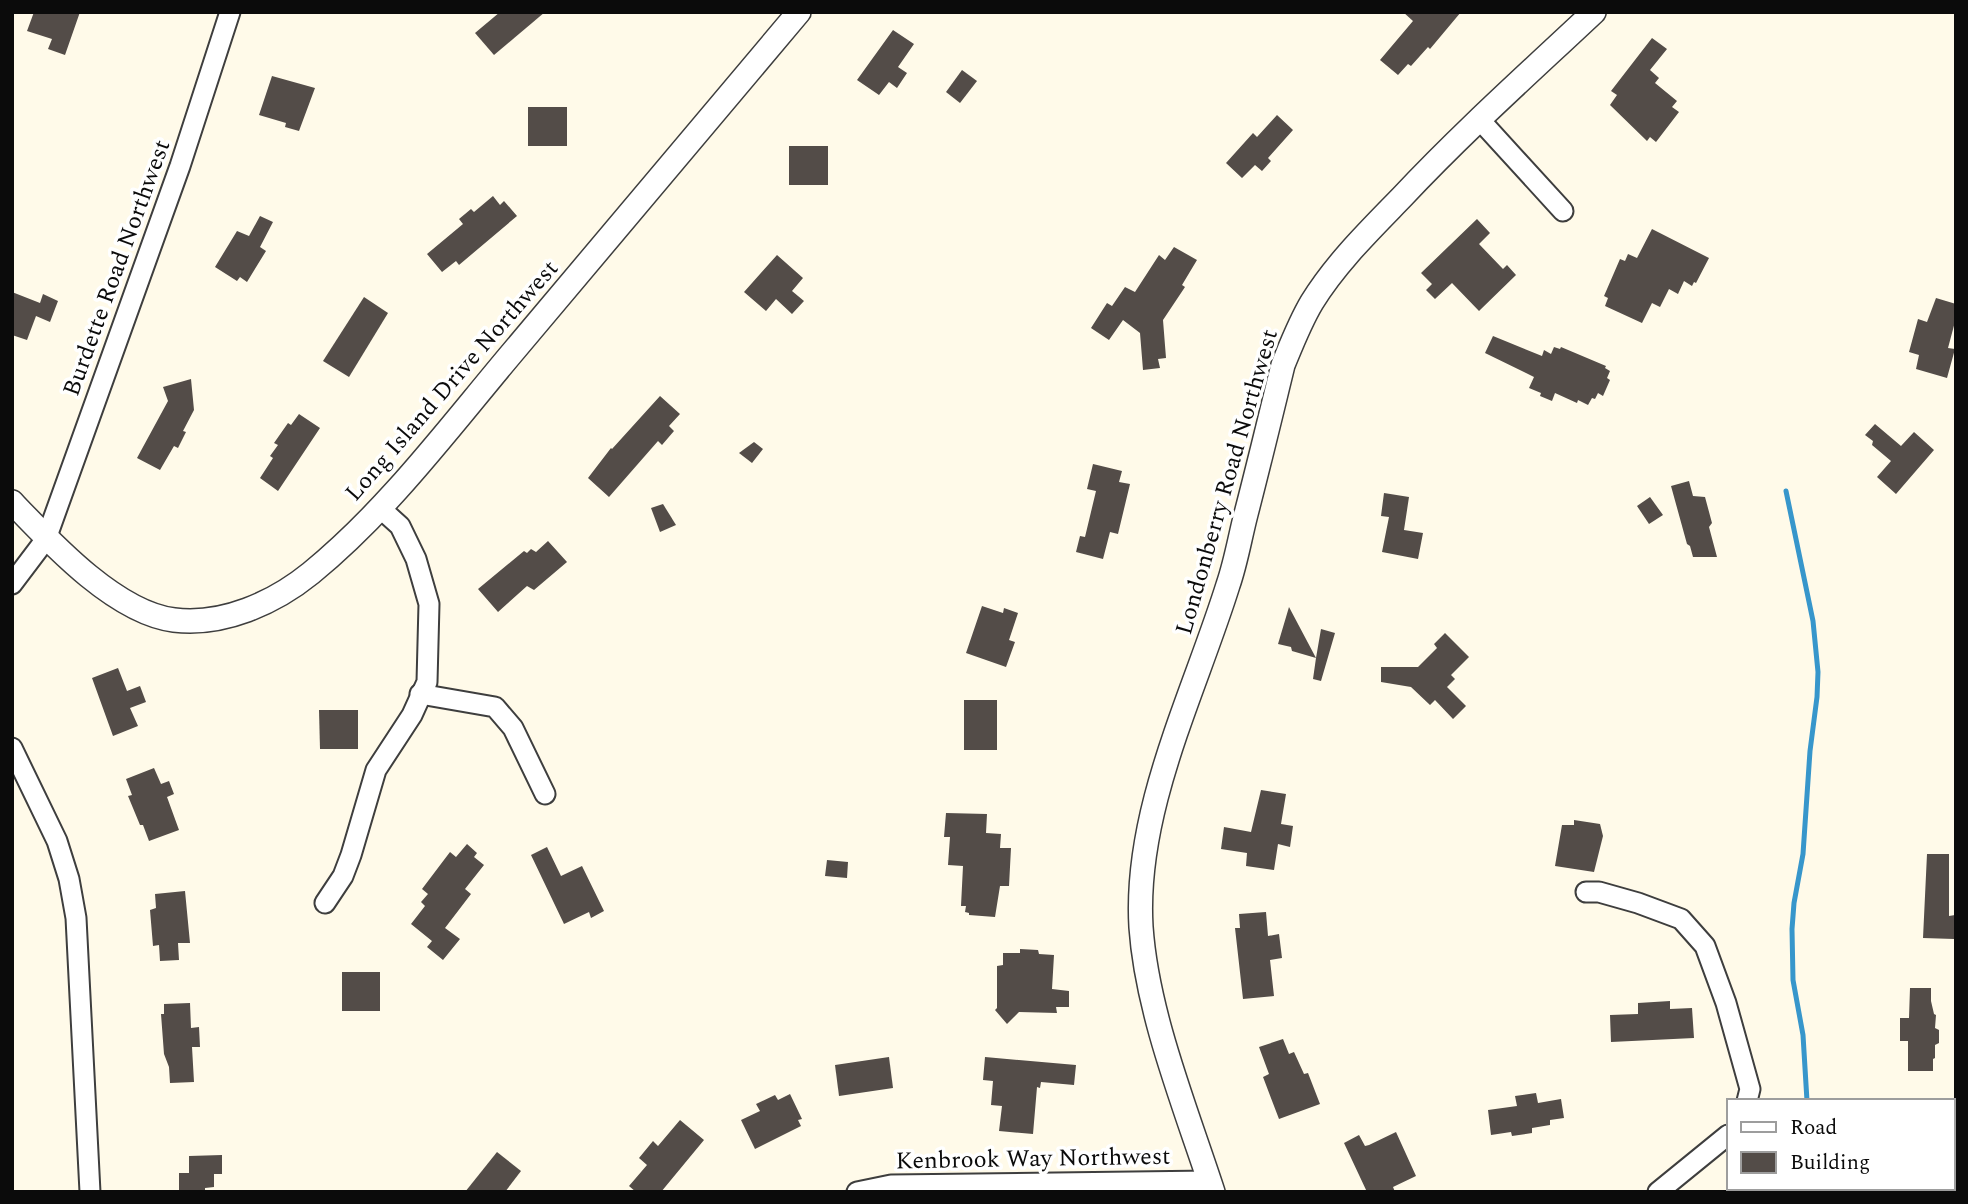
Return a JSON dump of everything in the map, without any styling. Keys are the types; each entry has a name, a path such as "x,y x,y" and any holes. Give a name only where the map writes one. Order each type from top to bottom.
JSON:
{"street":[{"name":"Burdette Road Northwest","path":"12,584 46,539 180,166 230,12"},
{"name":"Long Island Drive Northwest","path":"12,502 46,539 120,599 144,612 174,620 209,620 248,610 279,595 311,573 380,508 799,12"},
{"name":"Londonberry Road Northwest","path":"1211,1186 1166,1047 1147,973 1143,943 1142,877 1162,780 1229,583 1283,365 1312,302 1348,255 1443,153 1594,12"},
{"path":"1479,119 1563,211"},
{"path":"325,903 344,876 376,770 412,715 427,682 429,604 416,559 400,526 380,508"},
{"path":"420,694 495,706 513,728 545,794"},
{"path":"12,748 57,841 69,879 76,918 90,1192"},
{"path":"1587,892 1599,892 1638,903 1681,919 1705,946 1726,1003 1750,1089 1748,1099"},
{"path":"1658,1192 1727,1136"},
{"name":"Kenbrook Way Northwest","path":"857,1192 892,1188 1211,1186"}],"building":[{"path":"34,12 80,12 65,55 48,49 52,39 27,31"},
{"path":"500,12 545,12 494,55 475,33"},
{"path":"1403,12 1461,12 1430,49 1428,47 1411,66 1408,64 1398,75 1380,60 1413,21"},
{"path":"893,30 914,44 898,67 907,73 897,88 889,82 879,95 857,80"},
{"path":"1652,38 1667,49 1650,70 1659,78 1655,83 1677,101 1672,107 1679,112 1656,142 1650,137 1647,141 1610,105 1617,95 1611,91"},
{"path":"962,70 977,81 960,103 946,92"},
{"path":"272,76 315,88 299,131 285,127 286,123 259,115"},
{"path":"528,107 567,107 567,146 528,146"},
{"path":"1277,115 1293,130 1268,158 1271,161 1262,171 1255,165 1242,178 1226,163 1253,133 1257,137"},
{"path":"789,146 828,146 828,185 789,185"},
{"path":"493,196 500,205 504,201 517,216 459,265 456,261 442,272 427,254 463,224 459,219 471,209 474,212"},
{"path":"260,216 273,222 260,247 266,251 247,282 240,277 237,281 215,267 237,231 249,236"},
{"path":"1477,219 1490,233 1479,244 1503,269 1507,265 1516,275 1479,311 1452,283 1435,299 1426,290 1432,284 1421,273"},
{"path":"1652,229 1709,258 1696,283 1692,286 1684,281 1678,294 1669,289 1660,307 1652,303 1642,323 1605,306 1608,298 1604,296 1620,259 1625,261 1628,254 1637,258"},
{"path":"1174,247 1197,260 1182,285 1185,287 1163,320 1166,358 1158,359 1160,368 1143,370 1140,333 1123,320 1109,340 1091,328 1107,303 1112,306 1125,287 1135,292 1159,255 1165,260"},
{"path":"777,255 803,278 792,291 804,301 792,314 776,299 766,311 744,292"},
{"path":"12,292 40,303 43,294 58,301 50,322 36,316 27,340 12,335"},
{"path":"364,297 388,313 349,377 323,361"},
{"path":"1936,298 1956,304 1956,318 1948,348 1955,349 1947,378 1916,369 1919,355 1909,352 1918,319 1927,322"},
{"path":"1493,336 1542,356 1544,350 1551,354 1554,347 1561,347 1606,366 1610,371 1607,378 1610,380 1603,396 1598,393 1588,405 1555,393 1552,401 1540,396 1541,393 1529,388 1534,377 1485,353"},
{"path":"191,379 194,410 178,448 174,446 160,470 137,458 168,401 163,387"},
{"path":"660,396 680,414 669,426 674,431 662,445 658,441 609,497 588,478 611,448"},
{"path":"299,414 320,428 278,491 260,478 273,458 270,456 278,445 274,443 288,423 291,425"},
{"path":"1875,424 1901,446 1914,432 1934,450 1896,494 1877,477 1891,461 1872,445 1873,441 1865,435"},
{"path":"754,442 763,449 752,463 739,453"},
{"path":"1093,464 1122,471 1119,482 1130,484 1118,534 1110,532 1103,559 1076,552 1080,536 1085,537 1096,491 1087,489"},
{"path":"1689,481 1693,496 1705,497 1717,557 1693,557 1687,544 1671,486"},
{"path":"1384,493 1409,497 1404,530 1423,533 1418,559 1382,552 1389,517 1381,516"},
{"path":"1650,497 1663,515 1649,524 1637,506"},
{"path":"663,504 676,525 660,532 651,508"},
{"path":"548,541 567,562 534,590 527,586 498,612 478,589 524,551 527,553 531,549 536,552"},
{"path":"982,606 1003,613 1004,608 1018,613 1009,640 1015,642 1006,667 966,653"},
{"path":"1289,607 1316,658 1278,644"},
{"path":"1321,629 1335,633 1321,681 1313,679"},
{"path":"1445,633 1469,657 1451,675 1455,679 1447,687 1466,706 1453,719 1435,700 1430,705 1411,687 1381,682 1381,667 1418,667 1437,648 1434,644"},
{"path":"118,668 127,691 140,686 146,702 130,708 138,726 113,736 92,678"},
{"path":"964,700 997,700 997,750 964,750"},
{"path":"319,710 358,710 358,749 320,749"},
{"path":"154,768 161,784 169,781 174,794 167,797 179,830 149,841 128,796 132,795 126,779"},
{"path":"1261,790 1286,794 1281,824 1293,826 1290,847 1278,844 1274,870 1246,866 1247,853 1221,849 1224,827 1251,832"},
{"path":"946,813 987,814 986,833 1001,834 1000,848 1011,848 1009,886 1000,886 995,917 969,915 965,912 966,906 961,906 963,866 948,865 950,837 944,837"},
{"path":"1574,820 1600,824 1603,836 1594,872 1555,866 1562,825 1574,825"},
{"path":"467,844 477,853 474,857 484,865 465,889 471,894 445,928 460,939 443,960 427,947 432,941 411,924 425,906 421,902 428,894 422,889 450,852 456,857"},
{"path":"547,847 561,876 582,866 604,911 591,918 589,912 564,924 531,855"},
{"path":"1927,854 1949,854 1949,916 1955,915 1954,939 1923,938"},
{"path":"827,860 848,862 847,878 825,876"},
{"path":"185,891 190,943 178,943 179,960 160,961 159,945 153,946 150,910 156,908 155,894"},
{"path":"1266,912 1268,936 1279,934 1282,958 1270,960 1274,996 1243,999 1235,928 1240,928 1239,914"},
{"path":"1020,949 1038,950 1039,954 1054,955 1052,989 1069,991 1069,1007 1056,1007 1057,1013 1019,1012 1007,1024 995,1010 997,966 1003,965 1003,953 1020,953"},
{"path":"342,972 380,972 380,1011 342,1011"},
{"path":"1910,988 1931,988 1931,1001 1936,1015 1935,1028 1939,1030 1933,1071 1908,1071 1908,1041 1900,1041 1900,1018 1909,1018"},
{"path":"1670,1001 1670,1009 1692,1008 1694,1038 1611,1042 1610,1015 1638,1014 1638,1003"},
{"path":"190,1003 191,1028 199,1027 200,1047 192,1047 194,1082 170,1083 169,1067 164,1054 161,1014 164,1014 164,1004"},
{"path":"1283,1039 1289,1054 1294,1052 1304,1074 1308,1073 1320,1104 1279,1119 1263,1077 1269,1074 1259,1047"},
{"path":"889,1057 893,1088 839,1096 835,1065"},
{"path":"985,1057 1076,1065 1074,1085 1041,1082 1040,1088 1037,1087 1033,1134 999,1131 1002,1106 991,1105 993,1081 983,1080"},
{"path":"1536,1093 1538,1103 1561,1099 1564,1118 1550,1120 1550,1125 1532,1128 1532,1133 1491,1135 1488,1110 1517,1106 1515,1096"},
{"path":"790,1094 802,1119 798,1120 801,1126 755,1149 741,1120 760,1111 756,1104 775,1095 778,1100"},
{"path":"680,1120 704,1140 661,1192 636,1192 629,1186 647,1165 639,1158 653,1141 658,1146"},
{"path":"1396,1132 1416,1176 1393,1187 1395,1192 1367,1192 1344,1143 1359,1135 1365,1146"},
{"path":"497,1152 521,1171 505,1192 465,1192"},
{"path":"222,1155 222,1174 214,1174 214,1187 205,1188 205,1192 179,1192 179,1173 189,1173 189,1156"}],"waterway":[{"path":"1786,491 1813,621 1818,672 1803,854 1792,929 1793,980 1803,1035 1807,1099"}]}
